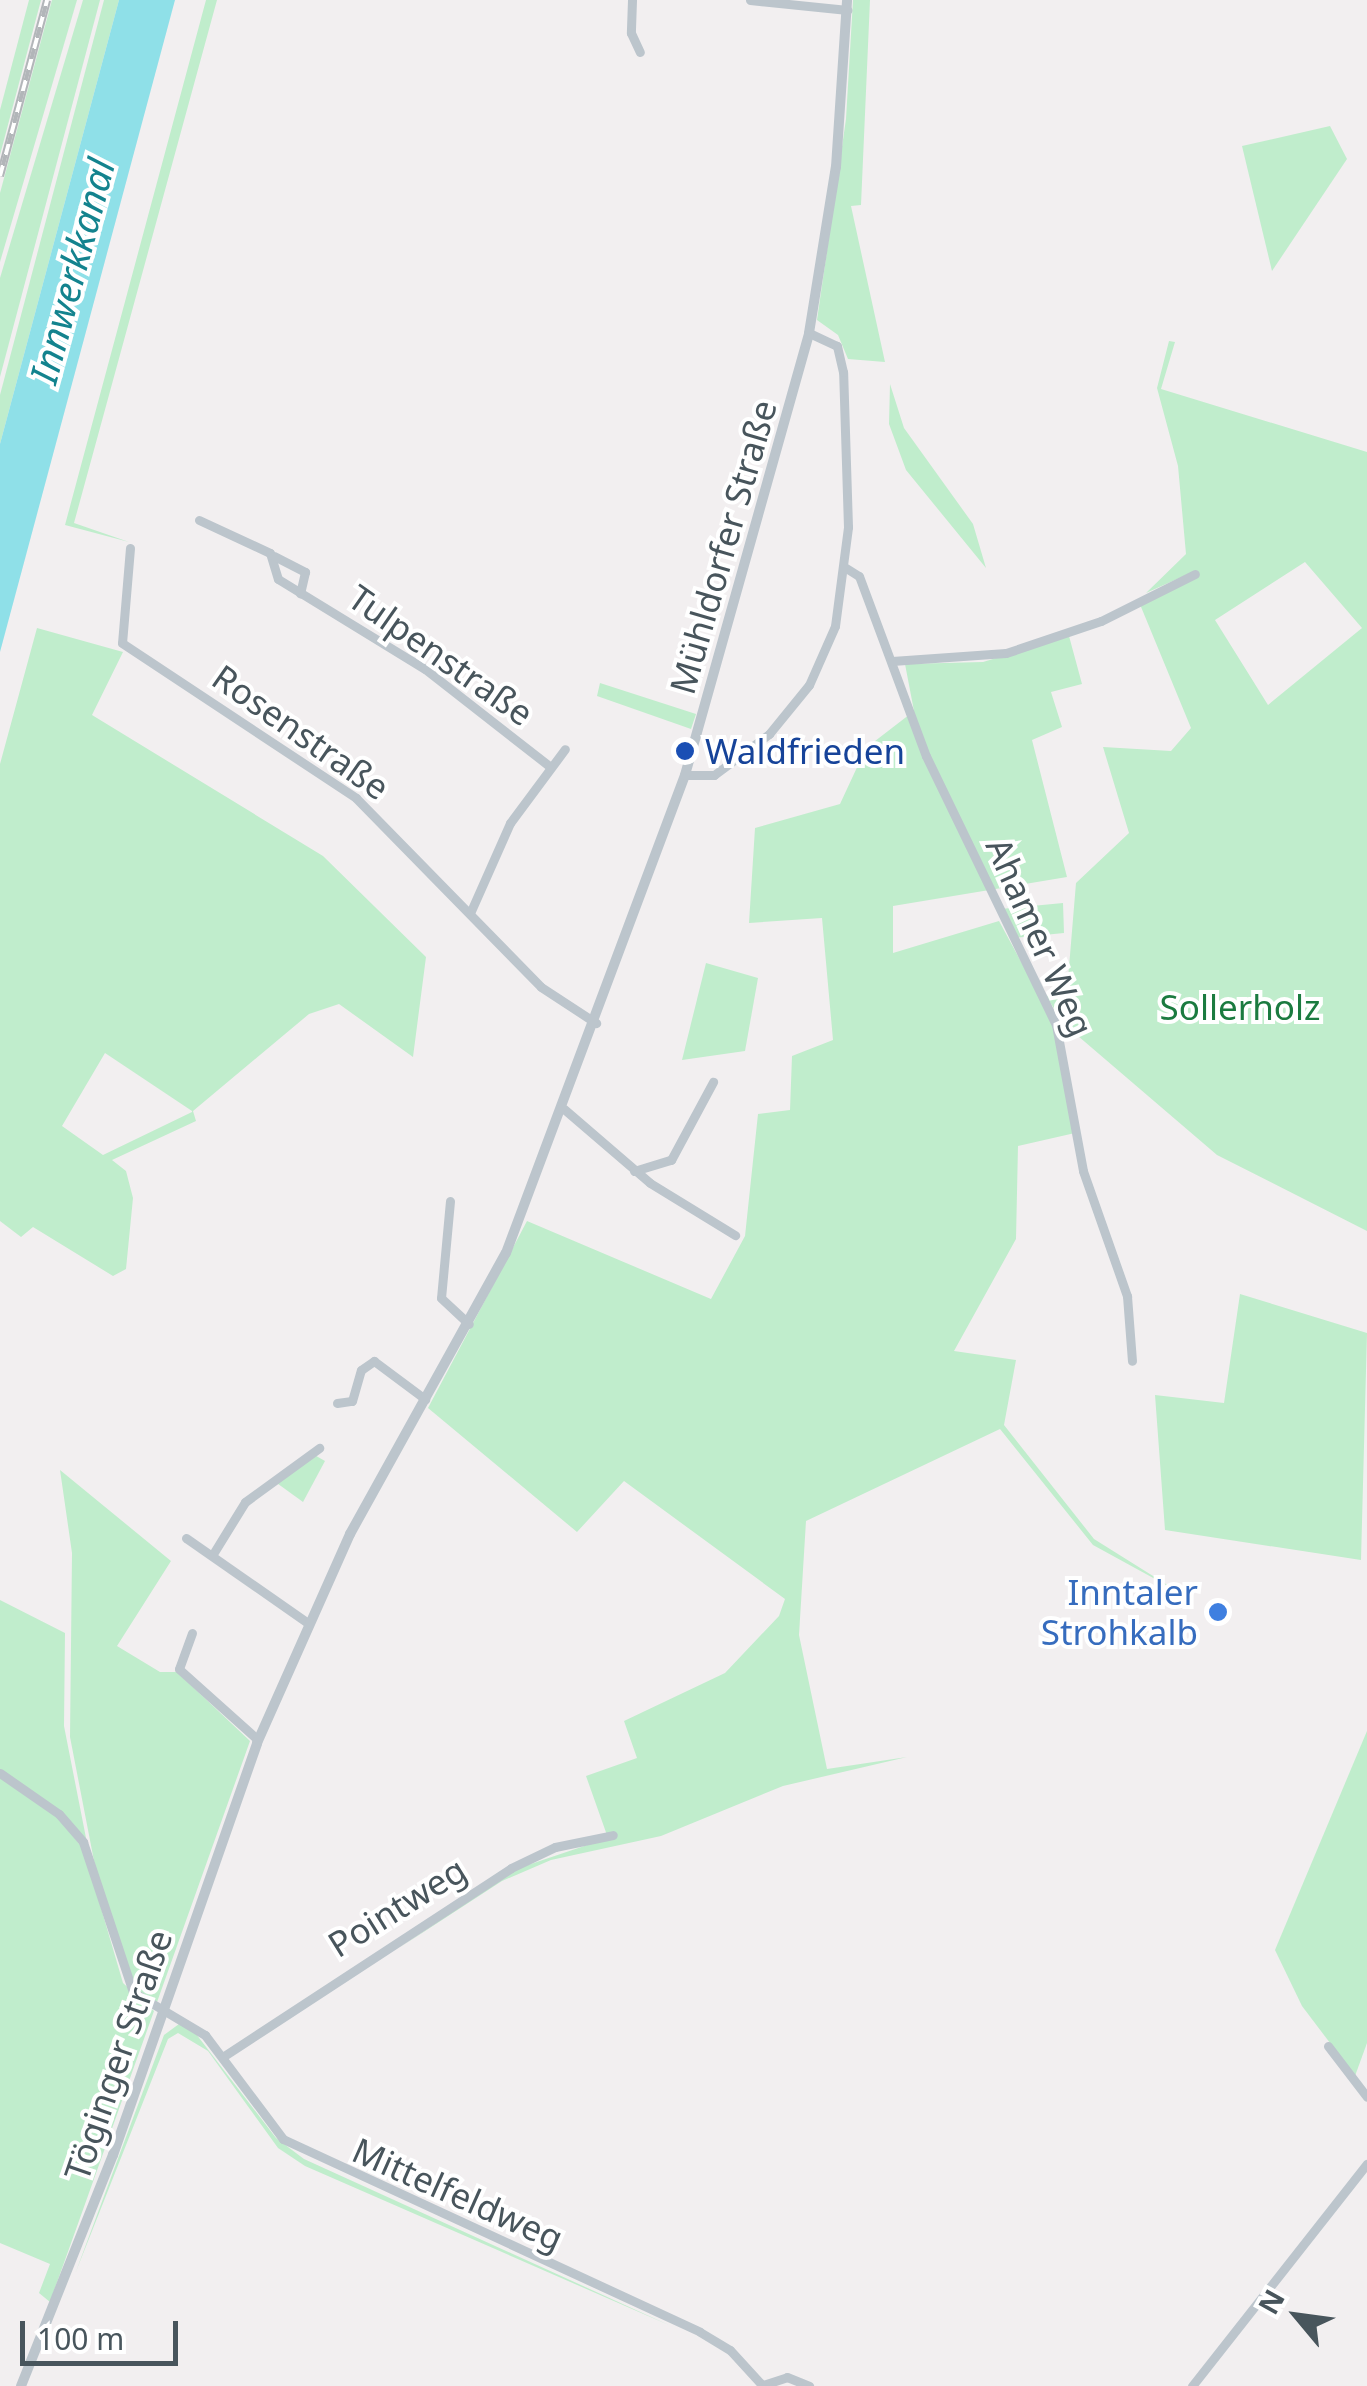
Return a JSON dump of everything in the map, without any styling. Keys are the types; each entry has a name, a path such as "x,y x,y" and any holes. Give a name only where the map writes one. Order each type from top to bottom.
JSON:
{"street":[{"path":"632,0 631,33 640,52"},
{"path":"751,0 847,5"},
{"name":"Mühldorfer Straße","path":"557,1129 685,775 809,333 836,167 847,5"},
{"path":"685,775 714,775 794,709 826,650 846,568 841,352 809,333"},
{"name":"Tulpenstraße","path":"199,520 305,572 300,593"},
{"name":"Rosenstraße","path":"130,548 122,643 344,788 471,911 542,987 596,1024"},
{"name":"Tulpenstraße","path":"273,555 278,580 414,662 548,766"},
{"name":"Ahamer Weg","path":"846,568 860,576 926,756 1056,1025 1082,1171 1126,1296 1132,1362"},
{"path":"892,661 1006,654 1101,621 1195,574"},
{"path":"471,911 505,832 548,766 565,749"},
{"path":"634,1171 671,1160 713,1082"},
{"path":"564,1109 634,1171 736,1235"},
{"name":"Töginger Straße","path":"22,2386 165,2012 258,1740 308,1623 469,1324 557,1129"},
{"path":"450,1202 441,1298 469,1324"},
{"path":"336,1404 352,1401 361,1370 374,1361 426,1399"},
{"path":"214,1554 245,1502 319,1448"},
{"path":"186,1538 308,1623"},
{"path":"192,1632 179,1669 258,1740"},
{"name":"Mittelfeldweg","path":"0,1773 59,1814 83,1842 126,1982 165,2012 196,2027 224,2056 276,2133 299,2151 686,2325 730,2350 763,2386 788,2376 809,2386"},
{"name":"Pointweg","path":"224,2056 512,1868 556,1847 613,1835"},
{"path":"1328,2046 1367,2097"},
{"path":"1192,2386 1367,2164"}],"green space":[{"path":"29,0 41,0 0,155 0,110"},
{"path":"52,0 77,0 0,262 0,193"},
{"path":"83,0 100,0 0,377 0,278"},
{"path":"104,0 119,0 0,444 0,395"},
{"path":"206,0 217,0 74,523 129,542 65,525"},
{"path":"853,0 870,0 861,205 851,206 885,362 848,359 838,335 817,320 846,119"},
{"path":"1330,126 1347,159 1272,271 1242,146"},
{"name":"Sollerholz","path":"1169,341 1175,342 1161,389 1367,452 1367,1231 1217,1155 1064,1024 1046,996 1067,991 1076,883 1129,833 1103,747 1171,751 1191,728 1139,602 1195,571 1146,593 1186,554 1178,466 1157,388","holes":["1305,562 1362,628 1268,705 1215,620"]},
{"path":"890,384 904,428 973,524 986,568 906,470 889,424"},
{"path":"37,628 123,652 92,715 323,856 426,957 413,1057 339,1004 309,1014 193,1111 196,1121 112,1160 126,1171 133,1198 126,1269 113,1276 33,1227 21,1237 0,1221 0,764","holes":["105,1053 192,1111 103,1155 62,1126"]},
{"path":"1069,636 1082,684 1051,692 1062,727 1032,740 1067,877 893,906 893,953 999,921 1051,1017 1075,1133 1018,1146 1016,1239 954,1351 1016,1360 1004,1425 1094,1539 1177,1591 1093,1545 1000,1429 806,1521 799,1635 827,1769 907,1757 783,1786 661,1836 551,1860 502,1881 399,1948 516,1869 608,1838 586,1776 637,1758 624,1721 725,1673 779,1616 785,1599 624,1481 577,1532 428,1408 527,1221 711,1299 745,1236 758,1114 790,1110 792,1056 833,1040 822,918 749,923 755,828 840,804 866,748 914,711 905,664 983,662"},
{"path":"600,683 696,714 691,729 597,696"},
{"path":"1063,903 1064,933 1014,938 1001,909"},
{"path":"706,963 758,978 745,1051 682,1060"},
{"path":"1240,1294 1367,1333 1361,1560 1165,1530 1155,1395 1224,1403"},
{"path":"311,1453 325,1461 303,1502 274,1481"},
{"path":"60,1470 171,1561 117,1646 160,1672 177,1672 250,1741 156,2005 132,1986 95,1866 70,1737 72,1553"},
{"path":"0,1600 65,1633 64,1726 87,1843 0,1770"},
{"path":"1367,1731 1367,2043 1355,2076 1302,2006 1275,1950"},
{"path":"0,1776 57,1816 84,1850 123,1983 154,2011 50,2302 39,2293 50,2264 0,2243"},
{"path":"179,2024 193,2030 276,2138 304,2159 671,2326 305,2166 278,2148 208,2051 178,2033 168,2039 75,2274 164,2035"}],"water":[{"name":"Innwerkkanal","path":"119,0 175,0 0,652 0,444"}],"railway":[{"path":"0,176 47,0"}],"place":[{"name":"Waldfrieden","path":"685,751"},
{"name":"Inntaler Strohkalb","path":"1218,1612"}]}
